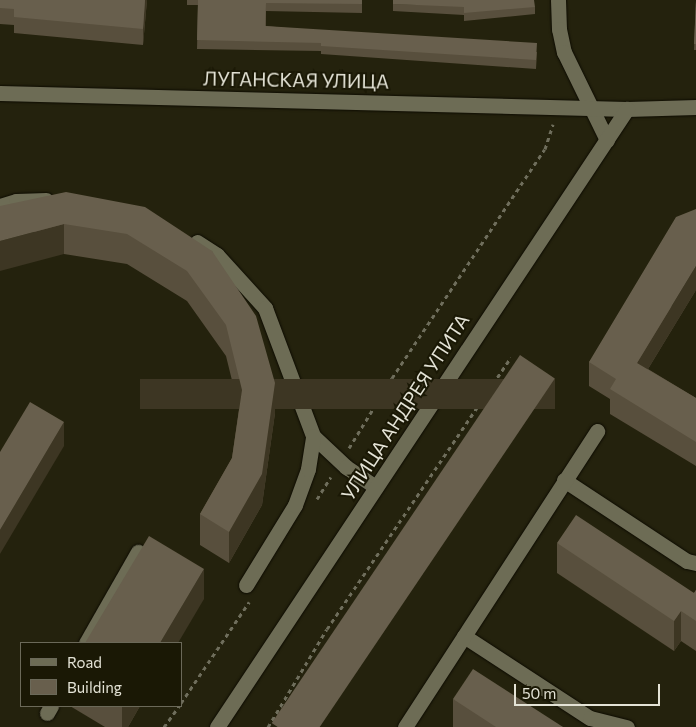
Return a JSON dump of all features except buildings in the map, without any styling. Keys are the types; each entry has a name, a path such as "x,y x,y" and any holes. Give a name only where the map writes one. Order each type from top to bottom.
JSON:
{"street":[{"path":"558,0 559,29 564,52 607,140"},
{"name":"ЛУГАНСКАЯ УЛИЦА","path":"0,93 627,109 696,108"},
{"name":"УЛИЦА АНДРЕЯ УПИТА","path":"217,727 627,109"},
{"path":"0,206 16,201 65,199"},
{"path":"185,234 217,255 265,308 313,436 341,462 376,488"},
{"path":"405,727 597,431"},
{"path":"249,593 295,505 308,468 313,436"},
{"path":"564,480 687,561 696,563"},
{"path":"87,642 138,552"},
{"path":"464,636 590,718 627,727"}],"path":[{"path":"314,503 398,370 546,149 559,107"},
{"path":"268,727 327,629 511,358"},
{"path":"182,701 249,593"},
{"path":"164,727 178,707"}]}
